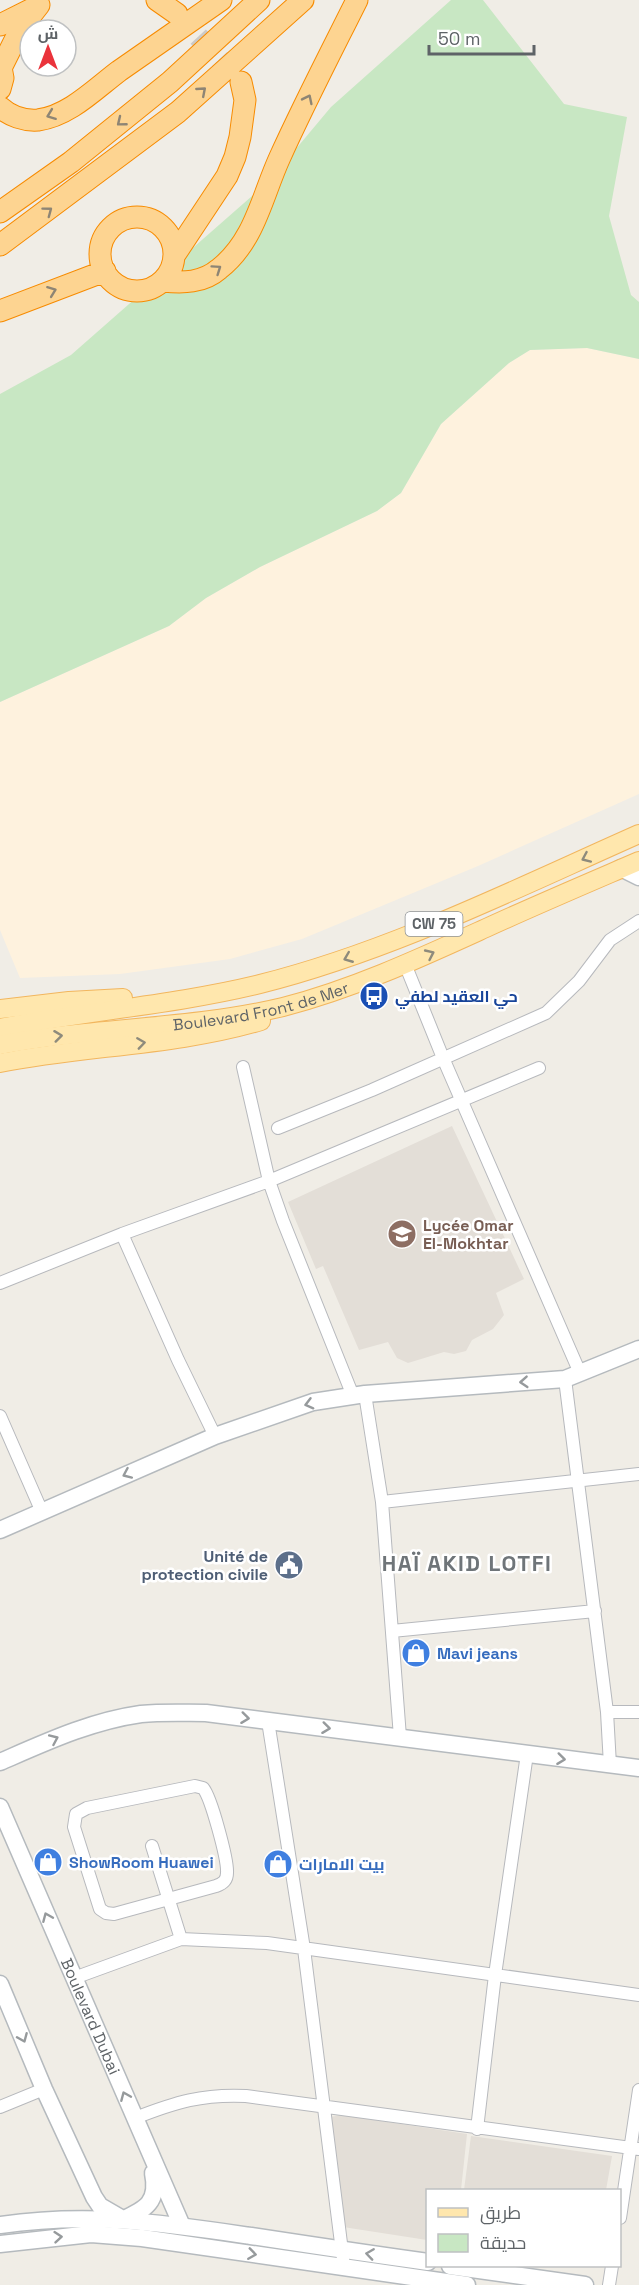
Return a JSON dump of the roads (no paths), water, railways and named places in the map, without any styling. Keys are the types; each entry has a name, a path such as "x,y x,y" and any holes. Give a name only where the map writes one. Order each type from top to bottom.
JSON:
{"highway":[{"path":"158,0 177,14"},
{"path":"0,106 12,115 29,120 55,114 82,100 221,0"},
{"path":"0,212 71,162 170,82 260,0"},
{"path":"0,244 178,112 303,0"},
{"path":"206,205 179,219 139,217 120,221 106,234 100,253 105,271 118,285 136,291 146,290 163,281 194,282 218,271 237,253 251,231 279,159 357,0"},
{"path":"0,25 44,3"},
{"path":"0,89 3,78 1,64 18,34 44,3"},
{"path":"174,256 227,176 235,157 240,137 244,100 241,82"},
{"path":"148,219 164,229 170,237 174,256 173,265 163,281"},
{"path":"0,311 105,271"}],"main road":[{"name":"CW 75","path":"0,1028 221,993 337,962 435,923 639,834"},
{"name":"Boulevard Front de Mer","path":"0,1045 249,1014 318,997 405,964 639,861"},
{"path":"0,1009 69,1000 221,993"},
{"path":"0,1063 234,1029 275,1017 318,997"}],"street":[{"path":"621,868 639,877"},
{"path":"278,1128 372,1090 546,1013 579,981 610,940 639,921"},
{"path":"405,964 463,1101 573,1376 579,1481 607,1712 610,1765"},
{"path":"243,1067 269,1181 283,1221 359,1395 382,1502 399,1737"},
{"path":"0,1283 122,1234 269,1181 539,1068"},
{"path":"122,1234 178,1360 215,1436"},
{"path":"0,1530 215,1436 314,1402 359,1395 573,1376 639,1349"},
{"path":"0,1416 42,1512"},
{"path":"382,1502 639,1474"},
{"path":"392,1631 595,1611"},
{"path":"607,1712 639,1712"},
{"path":"0,1762 66,1734 104,1721 140,1714 206,1713 639,1768"},
{"path":"268,1721 304,1949 340,2250 344,2267"},
{"path":"477,2128 495,1975 527,1754"},
{"path":"186,1787 203,1788 210,1800 226,1863 226,1879 222,1884 167,1899 114,1914 100,1909 74,1827 76,1814 87,1808 186,1787"},
{"name":"Boulevard Dubai","path":"0,1807 182,2226"},
{"path":"152,1846 181,1939"},
{"path":"74,1978 181,1939 267,1943 639,1995"},
{"path":"0,1984 44,2089 94,2197 100,2206 124,2220 146,2238"},
{"path":"0,2108 44,2089"},
{"path":"621,2213 635,2149 639,2090"},
{"path":"135,2118 185,2100 217,2095 246,2096 635,2149"},
{"path":"124,2220 151,2202 155,2191 154,2176 145,2142"},
{"path":"93,2226 94,2197"},
{"path":"0,2244 124,2220 182,2226 426,2262"},
{"path":"0,2225 27,2221 93,2226 146,2238 466,2285"},
{"path":"464,2267 585,2285"},
{"path":"609,2285 612,2267"}],"tunnel":[{"path":"177,14 238,79"}],"place":[{"name":"حي العقيد لطفي","path":"374,996"},
{"name":"Lycée Omar El-Mokhtar","path":"402,1234"},
{"name":"Unité de protection civile","path":"289,1565"},
{"name":"Mavi jeans","path":"416,1653"},
{"name":"ShowRoom Huawei","path":"48,1862"},
{"name":"بيت الامارات","path":"278,1864"}],"district":[{"name":"HAÏ AKID LOTFI","path":"467,1563"}]}
